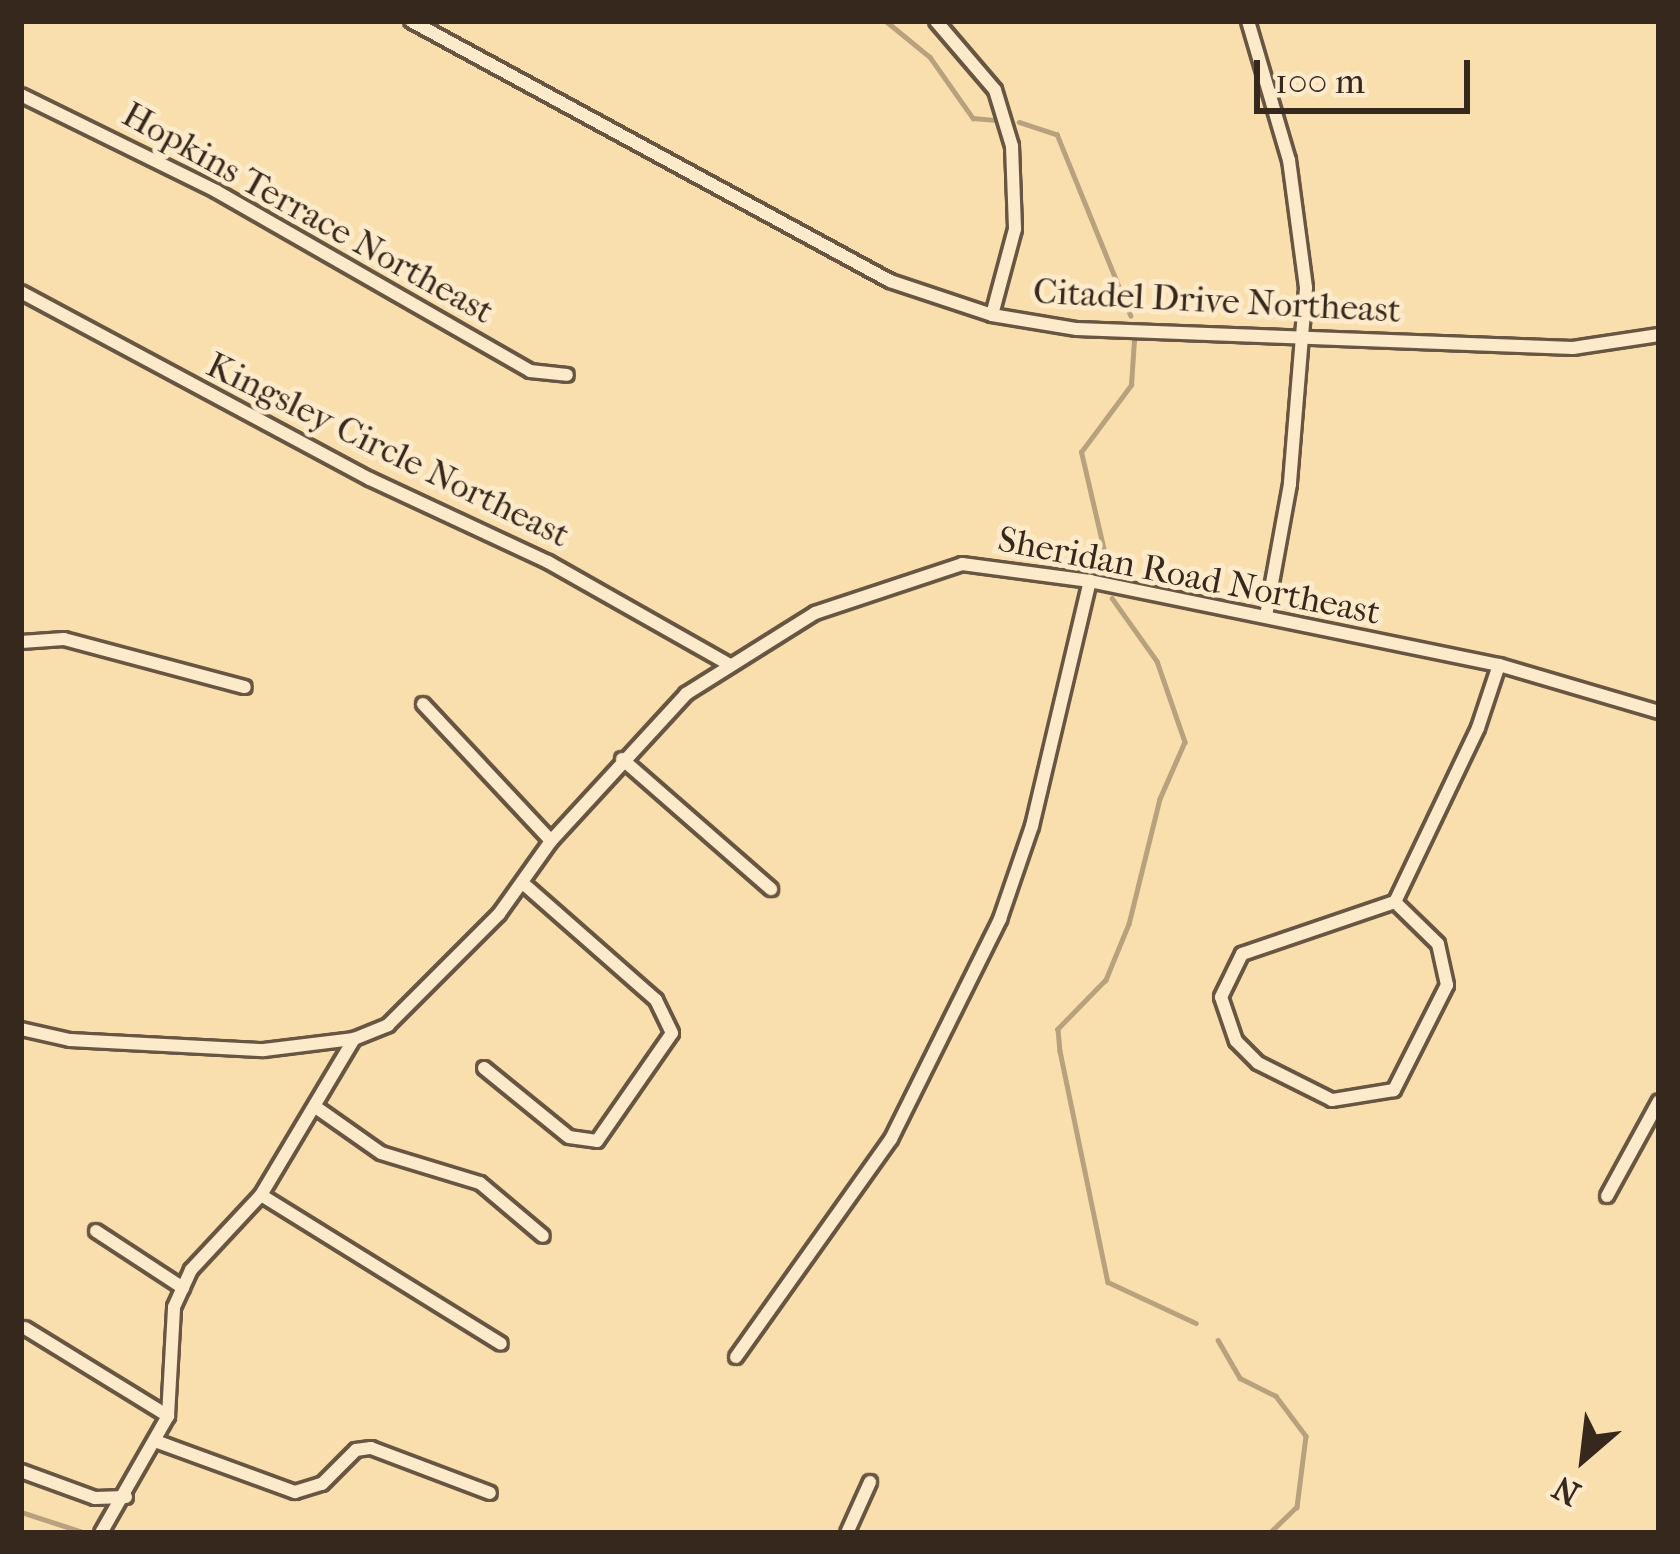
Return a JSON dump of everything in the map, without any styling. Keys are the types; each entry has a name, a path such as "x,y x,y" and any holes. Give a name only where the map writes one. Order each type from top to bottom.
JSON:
{"street":[{"name":"Citadel Drive Northeast","path":"411,21 890,281 992,314 1077,329 1573,348 1659,334"},
{"path":"936,21 994,90 1012,146 1015,230 992,314"},
{"path":"1248,21 1275,92 1303,235 1290,484 1266,616"},
{"name":"Hopkins Terrace Northeast","path":"21,95 216,191 530,371 567,375"},
{"name":"Kingsley Circle Northeast","path":"21,292 246,416 548,562 728,664"},
{"name":"Sheridan Road Northeast","path":"21,1028 70,1040 263,1051 354,1039 388,1025 523,883 551,841 686,694 815,613 962,564 1090,580 1499,665 1659,712"},
{"path":"736,1357 891,1139 1000,919 1032,826 1090,580"},
{"path":"21,642 64,639 244,687"},
{"path":"1395,902 1438,944 1448,985 1394,1090 1332,1100 1258,1063 1236,1041 1221,997 1242,954 1395,902 1478,728 1499,665"},
{"path":"423,704 551,841"},
{"path":"622,759 771,890"},
{"path":"484,1068 569,1137 597,1141 672,1033 656,1000 523,883"},
{"path":"101,1533 169,1416 169,1347 183,1288 222,1228 262,1195 354,1039"},
{"path":"1607,1196 1659,1101"},
{"path":"317,1108 381,1153 480,1184 543,1236"},
{"path":"262,1195 501,1344"},
{"path":"96,1231 183,1288"},
{"path":"25,1328 169,1416"},
{"path":"158,1442 295,1492 322,1484 356,1450 371,1448 490,1493"},
{"path":"21,1471 95,1498 125,1497"},
{"path":"848,1533 870,1482"}],"waterway":[{"path":"886,21 930,57 973,118 994,120"},
{"path":"1019,122 1057,134 1131,316"},
{"path":"1108,568 1081,452 1131,385 1134,340"},
{"path":"1112,598 1157,661 1185,742 1160,799 1129,924 1106,980 1058,1029 1060,1051 1108,1282 1196,1323"},
{"path":"1218,1340 1240,1378 1276,1396 1306,1436 1297,1507 1270,1533"},
{"path":"21,1512 86,1533"}]}
